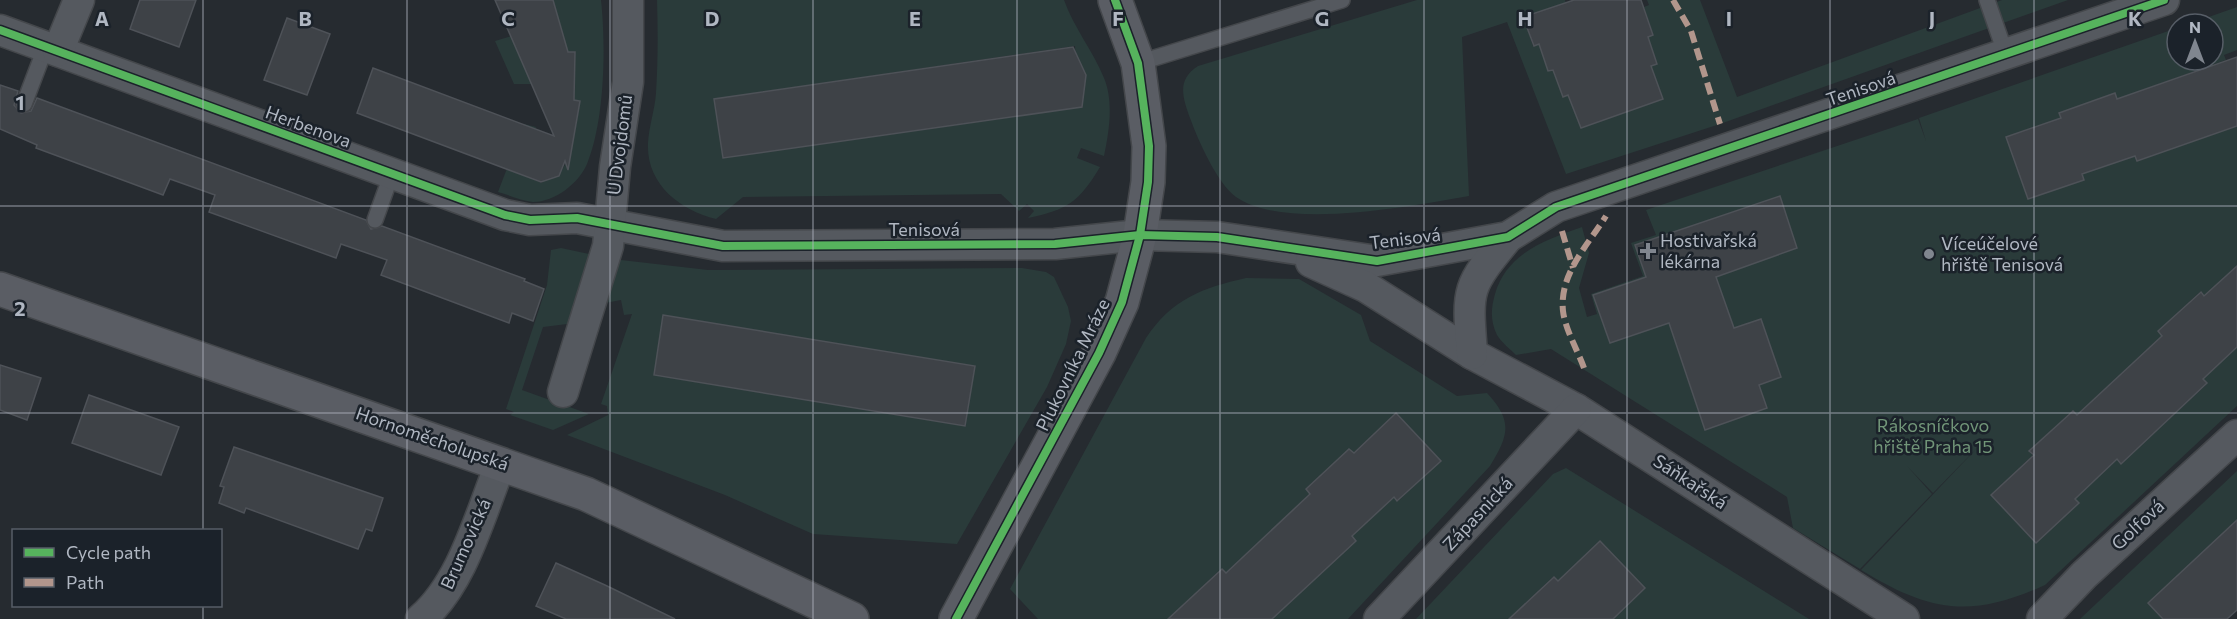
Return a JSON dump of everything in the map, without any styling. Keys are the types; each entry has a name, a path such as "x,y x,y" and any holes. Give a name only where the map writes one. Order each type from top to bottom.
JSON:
{"street":[{"path":"52,49 80,0"},
{"name":"U Dvojdomů","path":"563,392 608,246 615,167 628,82 628,0"},
{"name":"Plukovníka Mráze","path":"956,619 1099,353 1122,302 1140,235 1148,182 1149,146 1138,63 1115,0"},
{"name":"Tenisová","path":"611,225 723,246 1055,244 1140,235 1217,237 1377,261 1508,237 1556,207 2164,0"},
{"name":"Herbenova","path":"0,30 505,215 538,220 577,219 611,225"},
{"path":"1472,354 1468,305 1470,290 1477,275 1508,237"},
{"name":"Sáňkařská","path":"1279,246 1366,287 1472,354 1576,409 1904,619"},
{"name":"Hornoměcholupská","path":"0,289 586,494 852,619"},
{"name":"Zápasnická","path":"1379,619 1576,409"},
{"name":"Golfová","path":"2042,619 2084,575 2237,435"},
{"name":"Brumovická","path":"421,619 451,584 501,463"}],"lane":[{"path":"1138,63 1342,0"},
{"path":"1987,0 2006,55"},
{"path":"24,105 52,49"},
{"path":"375,220 392,173"}],"green space":[{"path":"544,0 601,0 603,83 593,146 583,171 558,195 533,202 498,192 524,124 536,127 518,173 542,183 545,176 554,178 565,165 575,132 580,102 572,100 575,52 517,51 532,84 514,84 495,41 534,29"},
{"path":"657,0 1064,0 1100,68 1107,87 1110,117 1104,156 1081,148 1077,158 1100,167 1085,189 1071,203 1062,208 1028,218 1034,211 1027,204 1019,211 1001,194 743,197 716,219 703,215 678,202 668,193 659,183 649,158 648,143 656,93","holes":["1075,46 1076,69 1083,68 1085,84 1078,85 1083,107 723,158 714,99"]},
{"path":"1417,0 1565,0 1566,3 1524,18 1533,46 1539,44 1548,71 1553,70 1563,97 1568,95 1581,128 1663,99 1651,66 1657,64 1648,37 1653,34 1644,7 1649,5 1647,0 1700,0 1737,97 2002,0 2068,0 1720,124 1566,174 1507,22 1462,37 1469,196 1383,210 1316,214 1285,213 1258,207 1236,197 1222,182 1209,160 1187,111 1183,90 1186,77 1191,71 1198,66"},
{"path":"2237,7 2237,50 2225,55 2225,12 2223,12"},
{"name":"Rákosníčkovo hřiště Praha 15","path":"2165,32 2165,72 2192,72 2117,99 2059,113 2061,118 2007,137 2028,199 2083,180 2082,174 2135,156 2138,161 2237,126 2237,266 2205,296 2200,292 2158,331 2162,336 2077,415 2072,411 2030,450 2033,455 1991,495 2079,503 2075,499 2117,459 2121,463 2205,386 2207,383 2203,379 2237,347 2237,406 2045,585 1995,603 1951,606 1930,602 1908,595 1861,570 1980,445 1933,493 1907,466 1932,494 1860,569 1793,528 1787,497 1551,349 1516,355 1497,335 1492,320 1495,294 1508,268 1518,258 1541,243 1582,227 1589,253 1579,288 1587,317 1597,314 1591,294 1643,276 1631,243 1656,235 1646,210 1918,119 1926,141 1919,118","holes":["1780,196 1797,248 1716,277 1734,328 1780,377 1759,385 1766,408 1705,430 1662,302 1662,325 1610,343 1593,295 1646,277 1635,245"]},
{"path":"561,248 617,260 616,264 621,260 708,270 1022,268 1046,272 1054,277 1068,307 1071,321 1066,344 1047,387 957,544 813,534 725,495 567,435 608,415 607,406 601,404 632,314 624,315 621,300 605,303 599,320 543,327 522,390 589,414 553,430 510,415 514,412 506,409 547,285 551,250","holes":["663,316 975,366 965,426 654,375"]},
{"path":"1246,278 1299,279 1361,315 1370,341 1457,396 1487,393 1501,412 1505,428 1501,445 1490,466 1348,619 1272,619 1356,541 1352,536 1394,497 1398,501 1440,461 1396,413 1353,453 1349,449 1307,489 1310,493 1226,573 1221,569 1179,609 1177,619 1038,619 1010,589 1146,338 1166,314 1189,297 1215,286"},
{"path":"1566,468 1809,619 1613,619 1645,588 1600,541 1558,581 1553,577 1511,617 1512,619 1416,619 1553,474"},
{"path":"2237,471 2237,520 2148,603 2163,619 2080,619"}],"building":[{"path":"140,0 196,0 179,47 130,29"},
{"path":"495,0 553,0 568,52 575,52 574,100 580,101 568,170 565,161 559,176 541,182 357,113 373,68 554,136"},
{"path":"1574,0 1641,0 1653,35 1648,37 1657,64 1651,66 1663,99 1581,128 1568,95 1563,97 1553,70 1548,71 1539,44 1534,46 1523,17"},
{"path":"287,18 330,34 307,95 264,80"},
{"path":"1073,47 1086,75 1082,107 723,158 714,99"},
{"path":"2237,57 2237,126 2137,161 2135,156 2082,174 2084,180 2028,199 2006,137 2061,118 2059,113 2115,93 2117,99 2194,72 2225,72 2225,61"},
{"path":"0,85 18,91 14,105 21,113 31,111 37,98 366,220 371,229 382,226 525,279 524,281 544,289 533,321 512,313 509,323 381,275 387,260 341,244 336,258 209,212 215,195 170,179 163,195 36,148 37,145 0,129"},
{"path":"1780,196 1797,248 1716,277 1734,328 1761,319 1781,377 1759,385 1767,408 1705,430 1669,323 1610,343 1593,295 1646,277 1635,245"},
{"path":"2237,266 2237,347 2203,379 2207,383 2121,464 2117,459 2075,499 2079,503 2036,543 1991,495 2034,455 2029,451 2073,411 2077,415 2162,336 2158,331 2201,292 2204,296"},
{"path":"663,315 975,366 965,426 654,375"},
{"path":"0,365 41,378 27,420 0,410"},
{"path":"89,395 179,427 161,475 72,443"},
{"path":"1396,413 1441,461 1397,501 1394,497 1352,536 1356,541 1272,619 1168,619 1222,569 1226,573 1310,494 1306,489 1349,449 1354,453"},
{"path":"234,447 383,498 372,531 366,529 358,549 246,508 244,513 219,503 224,487 220,486"},
{"path":"2237,520 2237,610 2227,619 2163,619 2148,603"},
{"path":"1600,541 1645,588 1613,619 1509,619 1554,577 1558,581"},
{"path":"556,563 675,619 566,619 536,606"}],"marked path":[{"path":"1673,0 1691,31 1720,124"},
{"path":"1584,368 1566,325 1563,297 1576,260 1606,216"},
{"path":"1562,231 1573,268"}],"cycle path":[{"path":"956,619 1099,353 1122,302 1140,235 1148,182 1149,146 1138,63 1115,0"},
{"path":"0,30 505,215 530,220 577,218 723,246 1055,244 1140,235 1217,237 1377,261 1508,237 1556,207 2164,0"}],"place":[{"name":"Hostivařská lékárna","path":"1648,251"},
{"name":"Víceúčelové hřiště Tenisová","path":"1929,254"}]}
